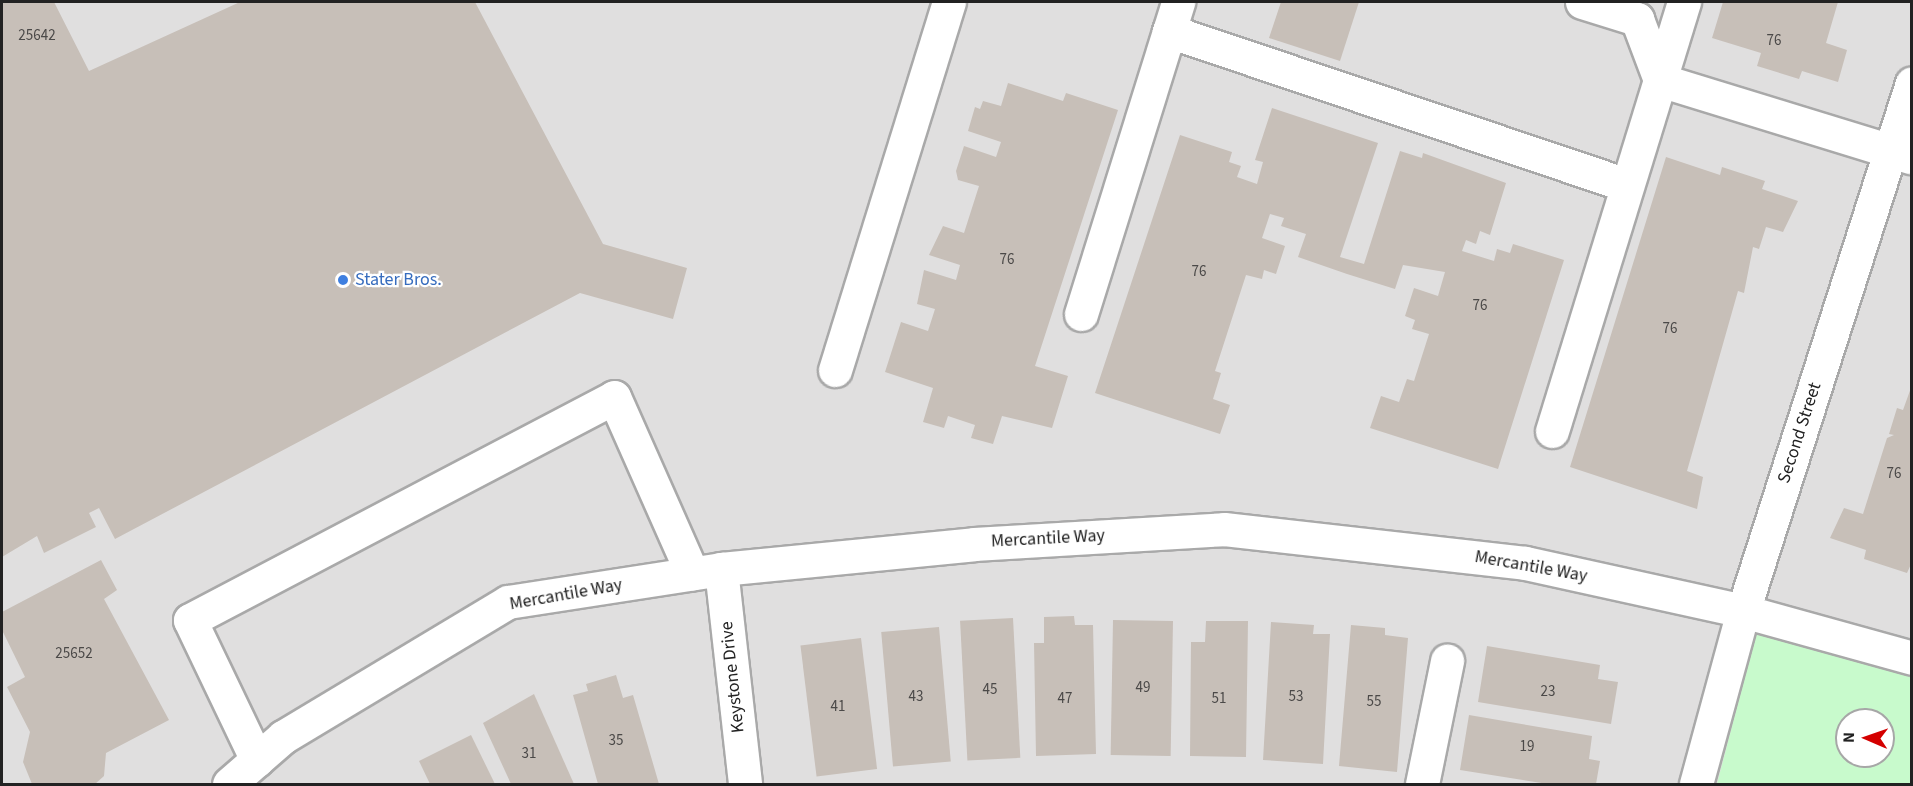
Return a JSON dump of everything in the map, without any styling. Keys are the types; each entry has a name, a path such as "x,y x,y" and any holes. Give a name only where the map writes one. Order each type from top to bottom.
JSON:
{"street":[{"path":"835,370 949,2"},
{"path":"1582,2 1637,19 1660,80"},
{"path":"1552,431 1684,2"},
{"path":"1081,314 1173,16 1627,185"},
{"path":"1660,80 1901,154"},
{"name":"Second Street","path":"1696,784 1743,610 1901,154 1911,83"},
{"name":"Keystone Drive","path":"257,760 190,620 614,397 706,571 745,784"},
{"name":"Mercantile Way","path":"229,784 283,737 508,602 706,571 974,544 1224,529 1525,563 1743,610 1911,658"},
{"path":"1422,784 1447,661"}],"shaded area":[{"path":"2,2 1911,2 1911,784 2,784"}],"green space":[{"path":"1756,633 1911,674 1911,784 1717,784"}],"building":[{"name":"Stater Bros.","path":"2,2 54,2 89,71 240,2 475,2 603,244 687,268 673,319 580,293 115,539 99,508 89,513 96,527 44,553 37,536 2,557"},
{"path":"1281,2 1359,2 1340,61 1269,38"},
{"path":"1723,2 1838,2 1826,43 1847,50 1838,82 1802,71 1799,79 1757,66 1761,53 1712,38"},
{"path":"1008,83 1063,101 1066,93 1118,110 1035,366 1068,376 1052,428 1002,416 993,444 971,438 975,425 948,416 944,428 923,422 933,388 885,372 901,322 928,331 935,309 917,304 924,270 956,280 960,265 929,255 943,226 964,233 979,186 958,180 956,171 964,146 996,157 1001,142 968,131 975,107 980,109 983,101 1001,106"},
{"path":"1272,108 1378,143 1340,257 1364,264 1400,151 1422,158 1423,153 1506,183 1490,235 1480,231 1476,244 1466,240 1462,251 1494,261 1497,249 1510,253 1513,244 1564,260 1498,469 1370,428 1381,396 1399,402 1407,379 1414,381 1429,334 1412,329 1415,320 1405,316 1414,288 1438,296 1445,272 1403,265 1395,289 1347,274 1298,257 1306,234 1281,226 1284,218 1270,214 1262,238 1285,246 1276,274 1264,270 1262,279 1246,275 1215,371 1221,373 1213,399 1230,405 1220,434 1095,393 1180,135 1232,152 1229,162 1241,166 1237,177 1257,184 1263,162 1255,160"},
{"path":"1666,157 1720,175 1722,167 1765,181 1762,189 1798,201 1783,232 1766,227 1759,249 1753,247 1744,293 1738,291 1687,471 1703,477 1697,509 1570,467"},
{"path":"1912,385 1912,562 1907,573 1864,559 1866,550 1830,538 1844,508 1863,514 1887,438 1894,435 1889,434 1897,408 1903,410"},
{"path":"101,560 117,590 104,599 169,720 106,753 104,776 95,784 32,784 23,762 30,732 7,687 25,677 2,630 2,612"},
{"path":"1074,616 1075,625 1093,625 1096,754 1036,756 1034,643 1044,643 1044,617"},
{"path":"1013,618 1020,758 967,761 960,621"},
{"path":"1113,620 1173,621 1171,756 1111,755"},
{"path":"1206,621 1248,621 1246,757 1190,756 1191,642 1205,642"},
{"path":"1271,622 1314,625 1313,634 1330,634 1323,764 1263,760"},
{"path":"1351,625 1385,628 1385,635 1408,638 1397,772 1339,766"},
{"path":"939,627 951,761 893,767 881,632"},
{"path":"861,638 877,769 817,776 800,645"},
{"path":"1487,646 1600,665 1598,679 1618,682 1611,724 1478,702"},
{"path":"616,675 623,698 633,695 659,784 598,784 573,695 588,691 586,684"},
{"path":"534,694 574,784 511,784 483,723"},
{"path":"1469,715 1592,736 1589,759 1600,761 1596,784 1548,784 1460,770"},
{"path":"471,735 495,784 430,784 419,761"}],"place":[{"name":"Stater Bros.","path":"343,280"}]}
